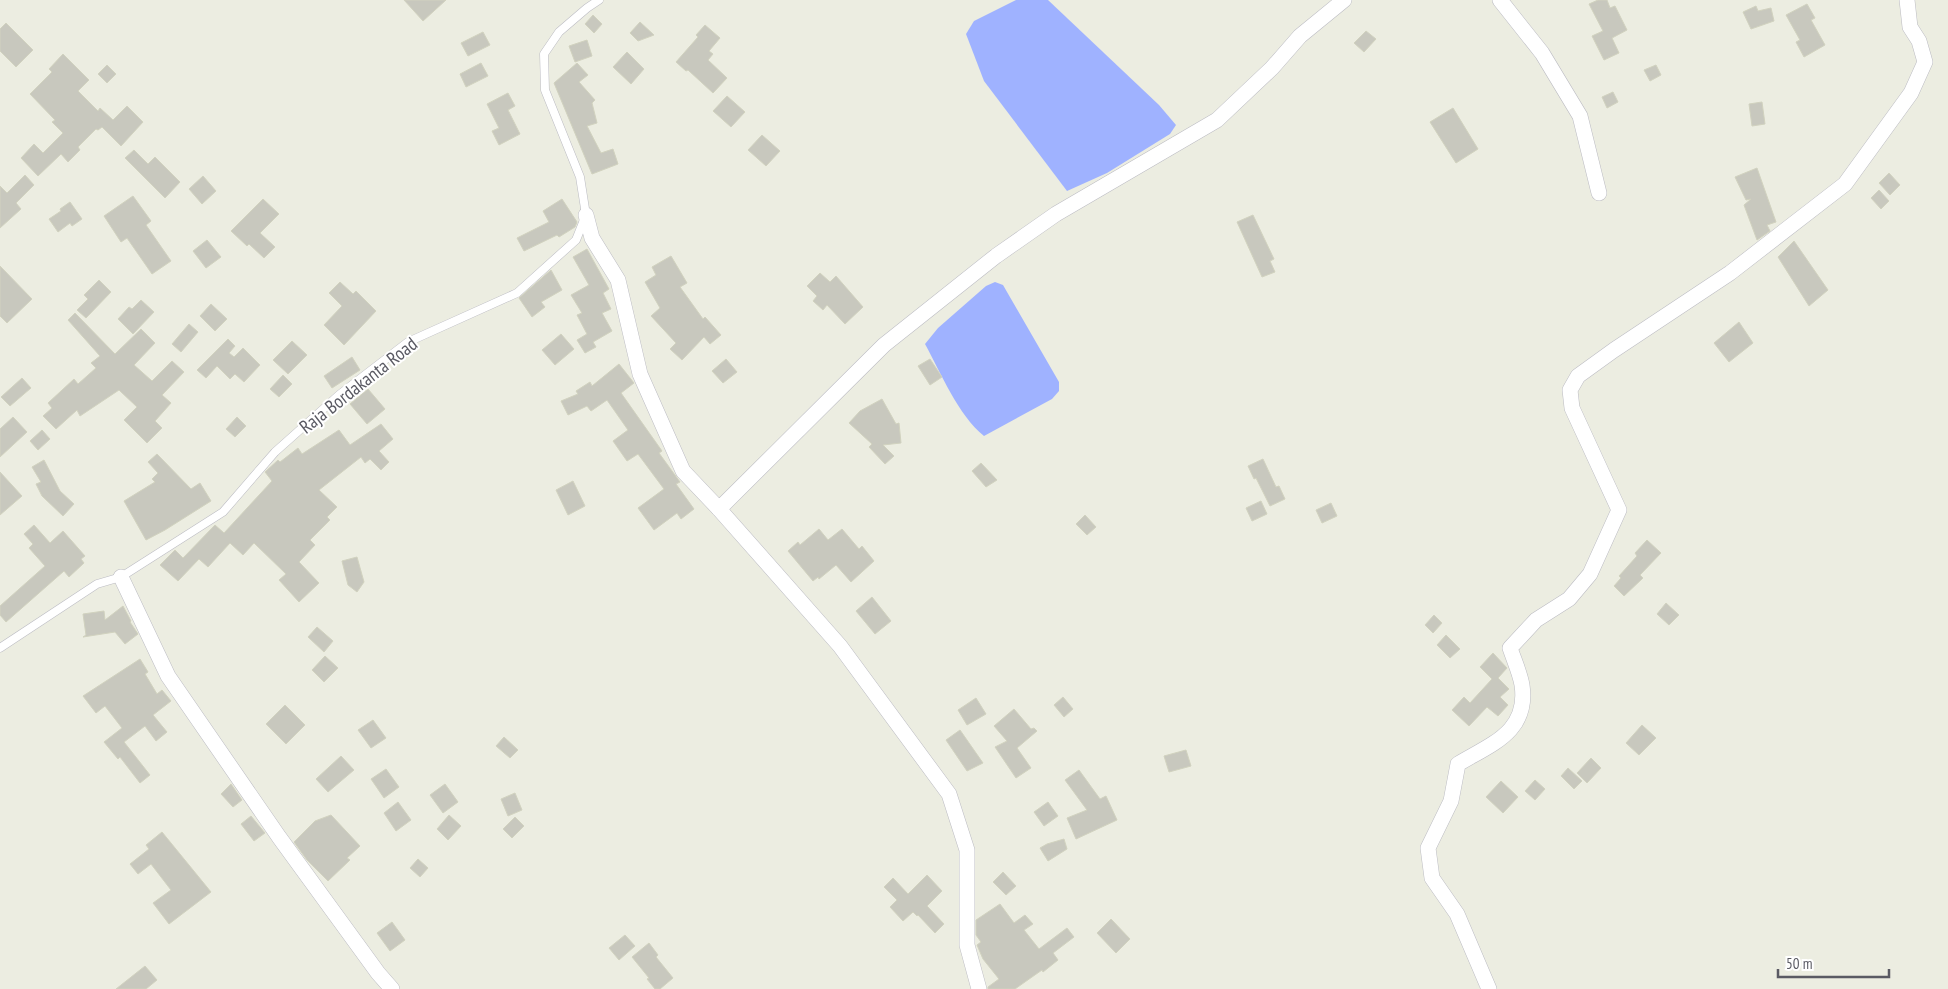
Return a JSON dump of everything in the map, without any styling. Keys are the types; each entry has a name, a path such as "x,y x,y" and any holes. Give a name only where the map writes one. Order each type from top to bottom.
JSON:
{"street":[{"path":"719,509 884,345 996,256 1049,220 1217,120 1272,68 1300,36 1344,0"},
{"path":"1500,0 1542,53 1580,116 1599,193"},
{"path":"1489,989 1457,914 1432,878 1428,848 1451,802 1458,764 1509,733 1521,714 1522,685 1510,648 1536,620 1569,599 1590,574 1619,510 1572,408 1570,390 1578,376 1730,273 1845,184 1911,93 1925,62 1919,41 1910,27 1906,0"},
{"path":"586,215 592,238 618,280 640,374 683,471 840,646 949,794 967,850 967,944 979,989"},
{"path":"121,577 168,676 279,837 378,973 392,989"}],"lane":[{"path":"586,215 580,178 545,90 544,54 559,32 599,0"},
{"name":"Raja Bordakanta Road","path":"0,648 97,584 121,577 223,512 275,452 339,395 408,342 517,293 576,240 586,215"}],"water":[{"path":"1016,0 1048,0 1159,105 1176,125 1170,134 1107,173 1067,191 984,81 966,34 974,21"},
{"path":"995,282 1003,285 1059,382 1059,391 1052,399 984,436 966,417 958,405 925,344 938,328 986,286"}],"building":[{"path":"404,0 446,0 423,21"},
{"path":"1598,0 1607,0 1610,8 1615,6 1627,30 1612,38 1619,53 1604,60 1592,36 1603,31 1589,4"},
{"path":"1807,4 1815,18 1811,20 1825,45 1804,57 1796,42 1800,40 1786,15"},
{"path":"1756,6 1758,11 1771,8 1774,21 1751,29 1743,12"},
{"path":"593,15 602,24 594,33 585,24"},
{"path":"640,22 654,35 638,41 630,33"},
{"path":"6,23 33,50 16,67 0,51 0,29"},
{"path":"705,25 720,38 709,51 713,54 708,60 727,78 713,93 688,70 686,71 676,62 698,37 696,35"},
{"path":"1366,31 1376,39 1364,52 1354,43"},
{"path":"483,32 490,45 468,56 461,43"},
{"path":"587,40 592,56 575,62 569,46"},
{"path":"627,52 644,69 631,84 613,67"},
{"path":"63,54 89,80 78,91 98,111 100,108 113,120 127,106 143,122 121,146 102,127 98,130 96,129 78,147 80,150 68,162 61,154 38,176 21,158 34,144 43,153 63,133 52,122 55,120 30,94 52,72 49,69"},
{"path":"481,63 488,76 466,87 460,74"},
{"path":"577,63 588,75 579,82 595,100 592,103 597,123 587,126 601,153 613,149 618,164 592,174 554,83"},
{"path":"107,65 116,74 107,83 98,74"},
{"path":"1656,65 1661,75 1650,81 1644,70"},
{"path":"1613,92 1618,102 1607,108 1602,97"},
{"path":"508,93 515,106 508,110 520,134 499,145 492,131 499,128 487,104"},
{"path":"727,96 745,112 731,127 713,111"},
{"path":"1762,102 1765,124 1752,126 1749,104"},
{"path":"1453,108 1478,149 1456,163 1430,122"},
{"path":"762,135 780,151 766,166 748,150"},
{"path":"134,150 148,164 155,157 180,182 165,198 125,158"},
{"path":"1757,168 1776,222 1767,225 1770,231 1757,240 1744,205 1751,199 1746,200 1735,177"},
{"path":"1889,173 1900,185 1890,195 1879,183"},
{"path":"25,175 34,185 16,203 21,209 0,228 0,186 7,193"},
{"path":"203,176 216,191 202,204 189,189"},
{"path":"1879,190 1889,201 1881,209 1871,198"},
{"path":"133,196 151,221 146,225 171,261 152,274 127,238 121,242 104,216"},
{"path":"263,199 279,214 260,233 275,247 264,258 231,231"},
{"path":"562,199 577,222 575,227 559,237 557,235 524,251 517,238 549,222 543,211"},
{"path":"70,202 82,219 72,226 70,223 58,232 49,219"},
{"path":"1253,215 1274,259 1270,261 1275,272 1262,277 1237,222"},
{"path":"207,240 221,257 206,268 193,251"},
{"path":"1794,241 1828,290 1809,306 1778,257"},
{"path":"587,249 609,289 603,293 611,309 602,313 612,331 593,342 596,347 585,353 577,340 587,334 577,315 582,313 571,295 589,285 573,257"},
{"path":"671,256 687,283 680,287 703,319 705,317 721,335 710,344 704,337 682,360 670,349 676,343 651,316 660,308 645,282 656,275 652,267"},
{"path":"0,266 32,299 7,323 0,316"},
{"path":"551,270 562,290 541,302 545,307 532,317 519,298"},
{"path":"820,273 830,282 836,276 863,307 845,324 827,305 823,310 813,301 817,296 807,286"},
{"path":"99,280 111,292 86,318 77,310 88,299 84,295"},
{"path":"340,282 353,294 356,291 376,311 344,345 324,325 342,306 329,293"},
{"path":"141,300 154,312 133,334 118,319 129,307 132,309"},
{"path":"211,304 227,319 215,331 200,316"},
{"path":"75,313 115,354 141,329 155,343 134,365 152,381 172,361 184,372 162,395 171,403 155,421 162,428 147,443 124,420 137,407 119,390 80,416 77,410 56,429 43,416 52,408 48,403 74,379 78,384 96,368 91,363 100,356 68,320"},
{"path":"1739,322 1753,343 1729,362 1714,343"},
{"path":"189,324 198,332 181,352 172,344"},
{"path":"561,334 574,349 555,365 542,350"},
{"path":"228,339 235,346 229,353 234,357 243,348 260,365 244,382 235,374 230,379 217,366 206,378 197,370"},
{"path":"292,341 307,355 288,374 273,360"},
{"path":"352,357 360,370 332,388 324,376"},
{"path":"726,359 737,372 723,383 712,371"},
{"path":"930,359 942,377 930,385 918,366"},
{"path":"619,364 634,383 621,393 662,451 659,453 680,482 676,484 694,509 681,519 677,513 654,530 638,508 664,489 638,454 627,461 613,441 628,430 607,400 591,411 587,406 568,415 561,401 578,394 576,391 590,382 592,386"},
{"path":"283,375 292,384 279,397 270,389"},
{"path":"22,378 31,388 10,406 1,397"},
{"path":"368,389 385,409 367,424 350,404"},
{"path":"882,399 896,424 899,423 901,443 883,445 894,456 885,464 869,447 872,444 849,423 860,411"},
{"path":"13,417 27,432 0,457 0,429"},
{"path":"237,417 246,426 235,437 226,429"},
{"path":"381,424 393,439 379,451 389,462 381,470 370,459 365,463 361,457 319,490 337,507 327,517 330,520 310,540 315,545 299,562 319,583 299,602 279,580 286,574 254,543 243,555 230,543 208,567 199,559 178,581 160,565 175,550 183,558 215,525 224,533 272,481 265,472 278,460 280,462 298,448 302,454 339,430 350,445"},
{"path":"42,430 50,439 38,450 30,441"},
{"path":"157,454 191,489 200,483 211,501 146,540 124,501 155,482 152,479 158,473 148,462"},
{"path":"1263,459 1276,487 1279,486 1285,499 1270,506 1248,466"},
{"path":"44,460 60,491 74,504 63,516 42,496 36,484 41,482 32,467"},
{"path":"981,463 997,480 986,487 972,471"},
{"path":"0,472 22,496 0,515"},
{"path":"573,481 585,506 568,515 556,490"},
{"path":"1261,501 1267,514 1252,521 1246,508"},
{"path":"1331,503 1337,516 1322,523 1316,510"},
{"path":"1085,515 1096,527 1087,535 1076,524"},
{"path":"34,525 50,543 63,531 85,556 81,559 84,563 69,577 64,571 6,622 0,615 0,606 45,566 29,548 33,544 24,534"},
{"path":"819,529 828,540 842,529 859,549 862,546 874,561 851,582 836,565 819,579 818,577 813,581 788,551 798,542 800,545"},
{"path":"1647,540 1661,553 1640,575 1643,578 1624,596 1614,586 1621,578 1619,576 1637,556 1635,553"},
{"path":"357,557 364,582 357,592 348,585 342,561"},
{"path":"872,597 891,621 875,634 856,611"},
{"path":"1666,603 1679,615 1669,625 1657,614"},
{"path":"123,606 138,634 125,644 115,632 83,637 86,635 83,614 104,611 105,620"},
{"path":"1434,615 1442,623 1433,633 1425,625"},
{"path":"317,627 333,641 324,652 308,637"},
{"path":"1446,635 1460,649 1450,658 1437,645"},
{"path":"1493,653 1507,668 1498,678 1509,689 1500,697 1508,705 1498,716 1487,707 1469,726 1452,710 1464,697 1470,703 1492,679 1480,667"},
{"path":"325,656 338,668 324,682 312,670"},
{"path":"140,659 148,672 145,674 157,694 162,690 171,701 153,715 167,732 156,741 145,726 124,742 150,775 140,783 120,757 118,759 104,742 122,728 105,706 96,713 83,696"},
{"path":"1063,697 1073,709 1064,717 1054,705"},
{"path":"976,698 986,714 967,725 958,710"},
{"path":"285,705 305,725 286,744 266,724"},
{"path":"1014,709 1031,729 1034,728 1037,731 1017,748 1031,768 1016,778 995,747 1007,741 994,726"},
{"path":"373,720 386,738 371,748 358,730"},
{"path":"1642,725 1656,738 1639,755 1626,743"},
{"path":"960,730 983,763 967,771 946,740"},
{"path":"504,737 518,750 510,758 496,746"},
{"path":"1186,750 1191,766 1169,772 1164,756"},
{"path":"341,756 354,770 328,792 316,779"},
{"path":"1591,758 1601,768 1587,783 1577,773"},
{"path":"1568,768 1582,781 1574,789 1561,776"},
{"path":"386,769 399,787 384,798 371,779"},
{"path":"1079,770 1100,799 1106,796 1117,820 1076,839 1067,818 1087,810 1065,780"},
{"path":"1535,780 1545,789 1535,800 1525,791"},
{"path":"1501,781 1518,797 1503,813 1486,797"},
{"path":"231,784 242,800 233,807 221,794"},
{"path":"445,784 458,802 443,813 430,795"},
{"path":"515,793 522,810 508,816 501,799"},
{"path":"398,802 411,820 396,831 384,813"},
{"path":"1048,802 1058,816 1044,826 1034,812"},
{"path":"331,815 360,846 347,858 350,860 328,881 307,860 294,842 315,821"},
{"path":"449,815 461,826 448,840 437,829"},
{"path":"251,816 265,833 254,841 241,824"},
{"path":"515,817 524,826 512,838 503,829"},
{"path":"162,832 211,892 169,924 153,903 171,890 151,864 138,874 130,864 149,849 146,845"},
{"path":"1064,839 1067,849 1048,861 1040,848"},
{"path":"418,859 428,868 420,877 410,868"},
{"path":"1003,872 1016,886 1006,895 993,882"},
{"path":"927,875 942,891 927,906 944,924 935,933 913,912 903,921 890,907 897,900 884,887 893,878 908,894"},
{"path":"1000,904 1014,923 1025,915 1033,924 1024,930 1039,949 1067,928 1074,937 1053,953 1058,960 1043,972 1042,970 1015,989 988,989 999,979 983,959 977,945 981,942 976,935 976,920"},
{"path":"1111,919 1130,939 1116,953 1097,933"},
{"path":"392,922 405,940 390,951 377,933"},
{"path":"625,935 635,946 619,960 609,948"},
{"path":"649,943 658,955 656,957 673,978 660,989 655,989 647,979 649,978 632,957"},
{"path":"145,966 157,980 146,989 116,989"}]}
